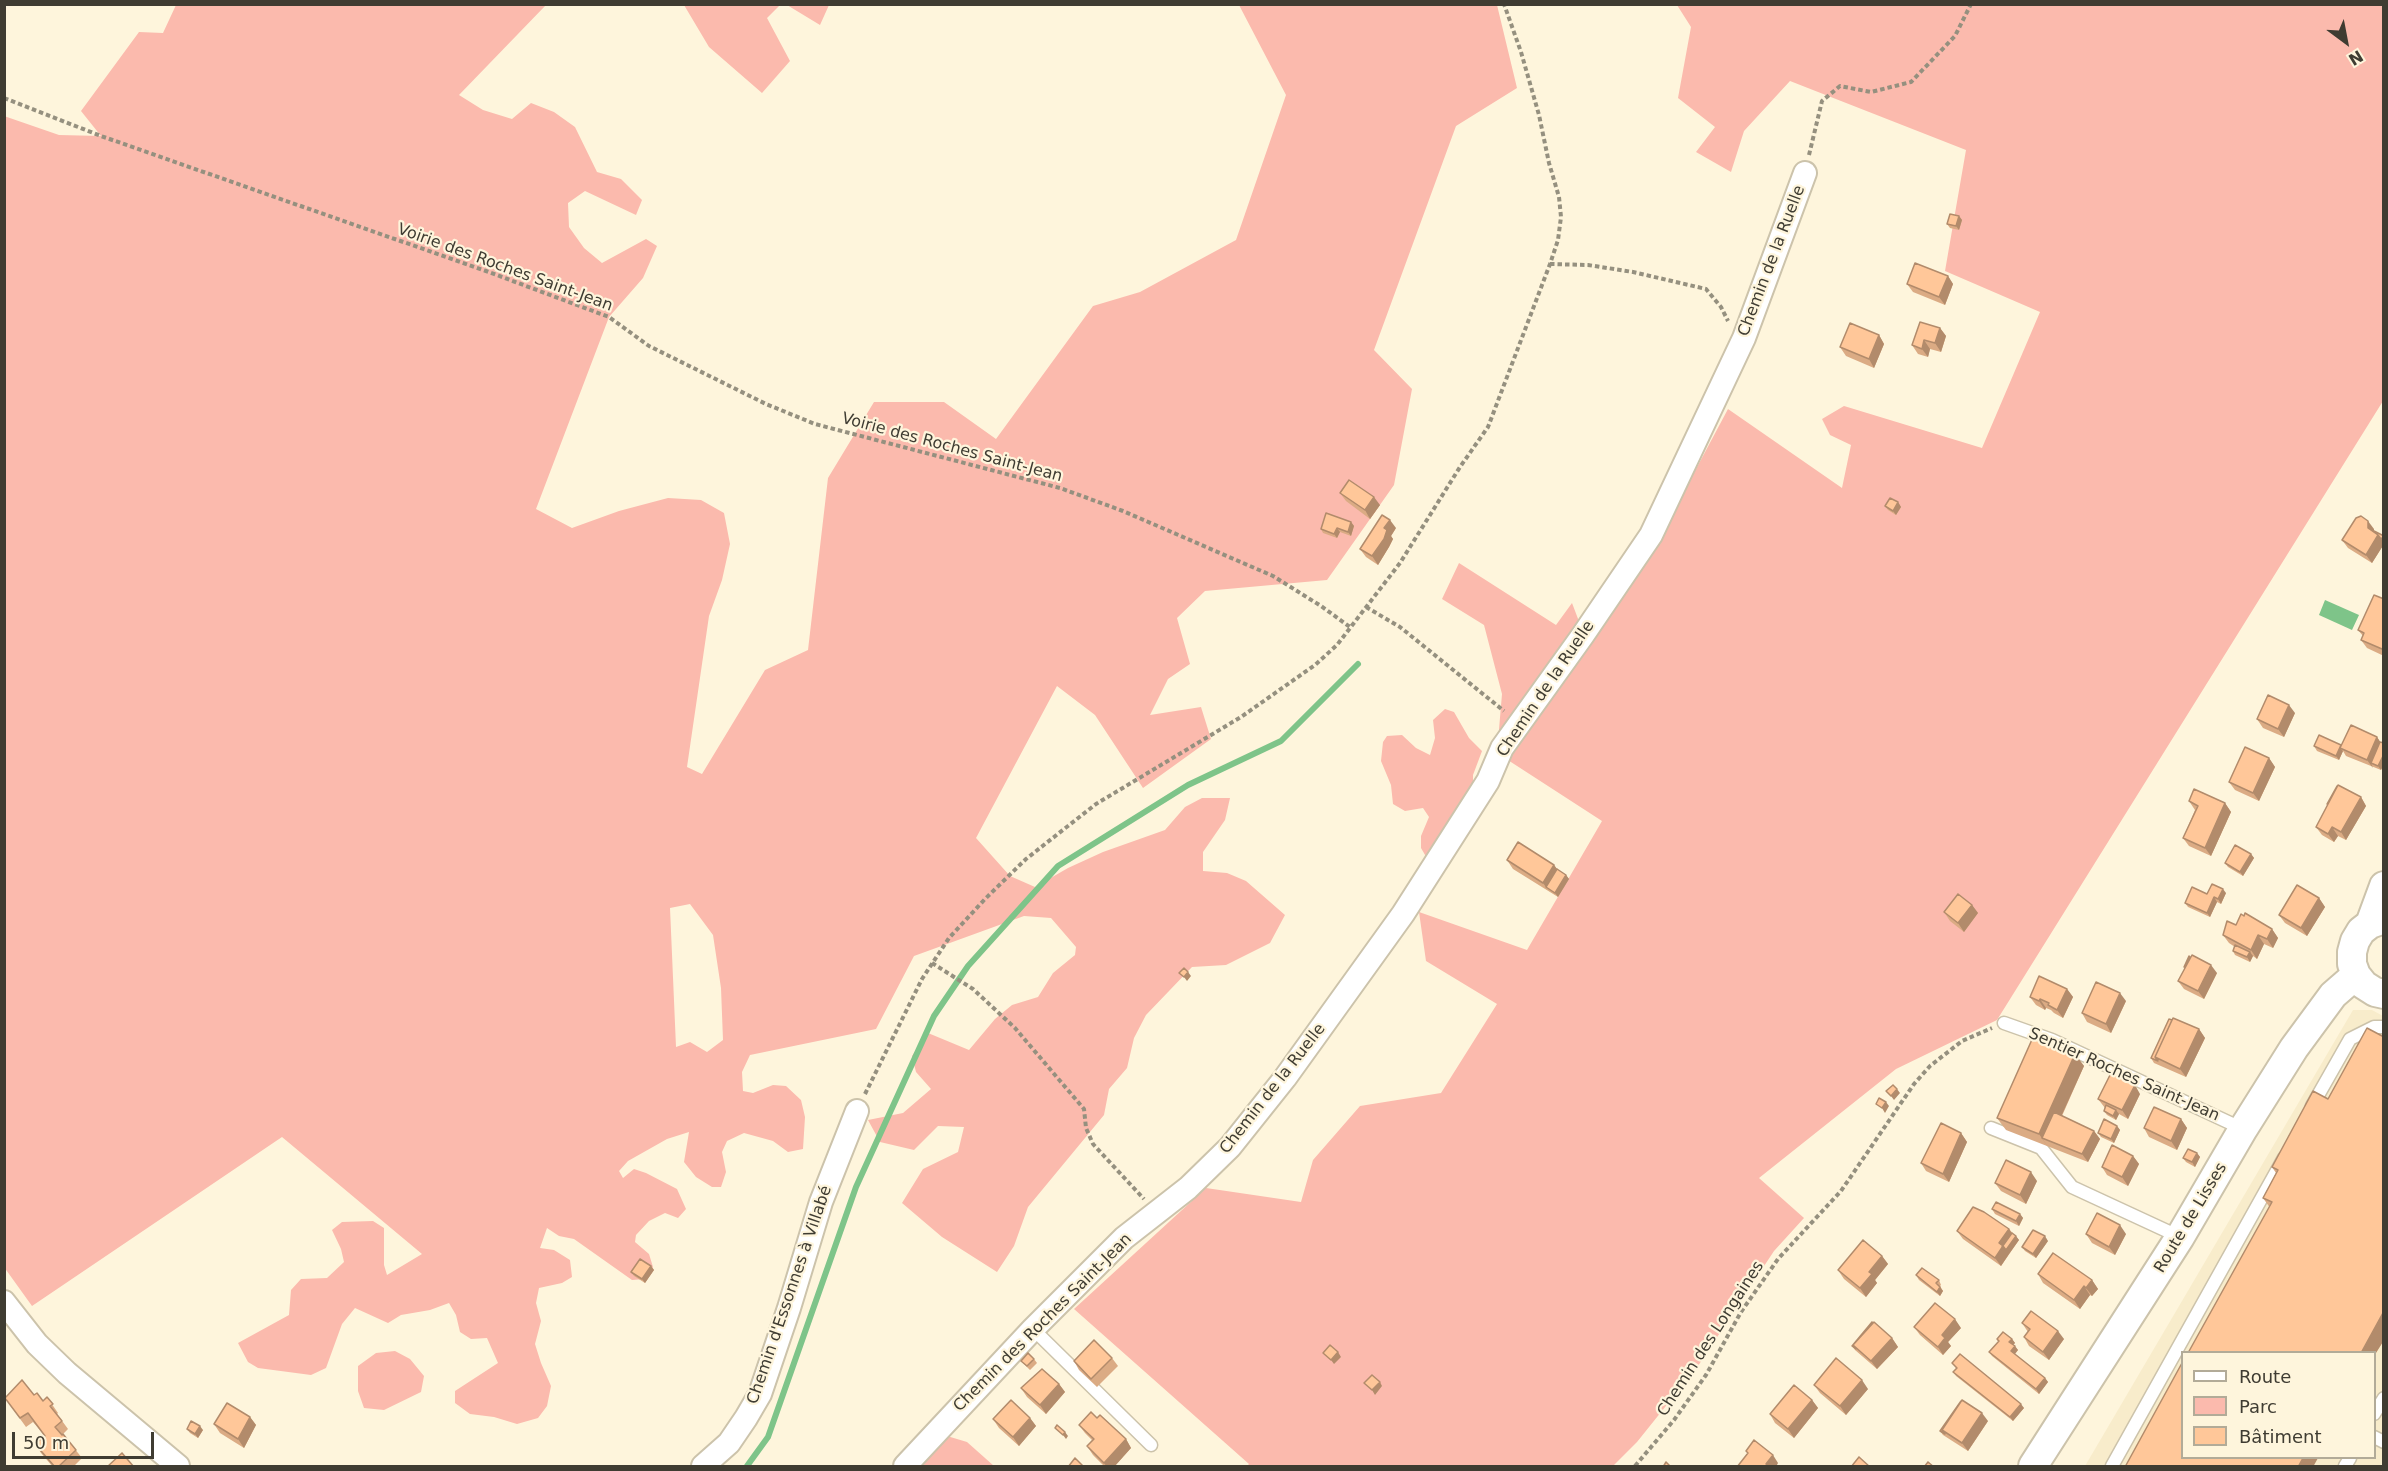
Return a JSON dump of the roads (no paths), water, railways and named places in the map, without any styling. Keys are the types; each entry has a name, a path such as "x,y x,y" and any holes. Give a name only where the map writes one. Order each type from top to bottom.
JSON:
{"street":[{"name":"Chemin de la Ruelle","path":"1188,1188 1230,1147 1345,997 1443,853 1488,781 1502,748 1651,535 1744,338 1805,173"},
{"path":"2384,886 2377,921 2355,941 2352,952 2352,964 2356,975 2364,985 2375,992 2384,994"},
{"name":"Route de Lisses","path":"2032,1467 2180,1237 2243,1129 2294,1048 2334,995 2356,975"},
{"name":"Chemin d'Essonnes à Villabé","path":"703,1467 729,1443 760,1394 821,1202 857,1112"},
{"name":"Chemin des Roches Saint-Jean","path":"905,1467 1033,1329 1124,1238 1188,1188"},
{"path":"4,1302 37,1344 67,1373 178,1467"}],"lane":[{"name":"Sentier Roches Saint-Jean","path":"2004,1023 2052,1040 2243,1129"},
{"path":"2309,1112 2349,1039 2374,1027 2384,1028"},
{"path":"1991,1128 2041,1148 2072,1187 2180,1237"},
{"path":"2112,1467 2292,1144"},
{"path":"1033,1329 1151,1445"},
{"path":"2376,1411 2384,1398"}],"waterway":[{"path":"747,1466 768,1437 856,1187 934,1016 968,966 1058,866 1188,785 1281,741 1358,664"}]}
